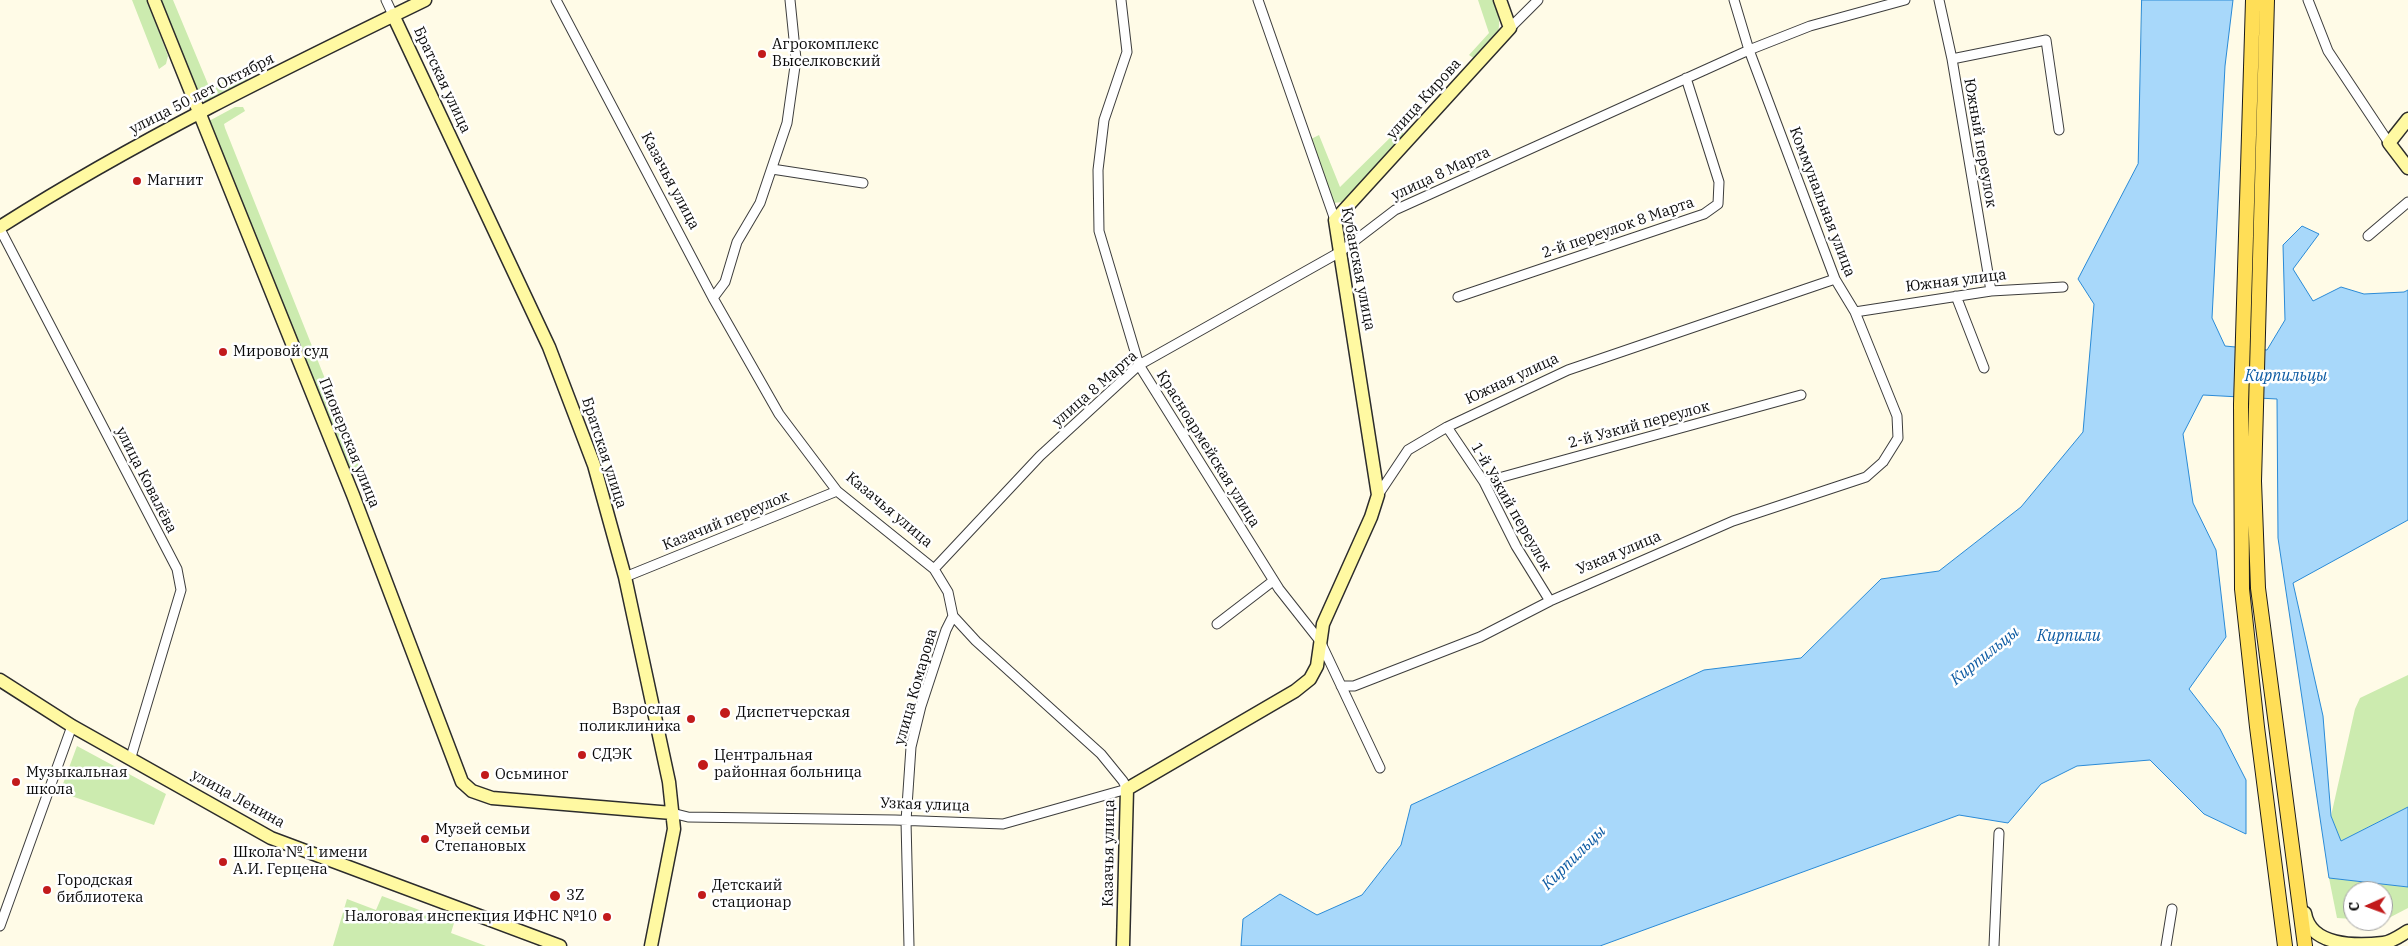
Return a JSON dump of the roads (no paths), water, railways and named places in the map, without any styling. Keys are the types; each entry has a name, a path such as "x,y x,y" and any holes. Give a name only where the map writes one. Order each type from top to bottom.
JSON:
{"main road":[{"name":"Пионерская улица","path":"154,0 356,503 458,773 467,786"},
{"name":"улица 50 лет Октября","path":"0,228 64,186 199,113 425,0"},
{"path":"1500,0 1510,28"},
{"path":"2254,0 2250,312 2255,406 2254,481 2258,588 2305,946"},
{"path":"2267,0 2250,312 2241,404 2242,589 2258,737 2285,946"},
{"name":"Братская улица","path":"393,15 549,346 594,465 625,577 666,765 674,829 651,946"},
{"name":"улица Кирова","path":"1335,220 1510,28"},
{"path":"2408,119 2389,142 2408,168"},
{"name":"Кубанская улица","path":"1335,220 1378,495"},
{"name":"Южная улица","path":"1320,641 1322,624 1372,517 1378,495"},
{"name":"Узкая улица","path":"1127,789 1295,691 1314,673 1320,641"},
{"name":"улица Ленина","path":"0,680 72,726 271,838 560,946"},
{"name":"Узкая улица","path":"467,786 480,795 492,798 672,813"},
{"name":"Казачья улица","path":"1122,946 1127,789"},
{"path":"2294,864 2300,881 2308,925 2319,937 2344,945 2385,943 2408,931"}],"street":[{"name":"Братская улица","path":"386,0 393,15"},
{"name":"Казачья улица","path":"556,0 713,298 780,414 837,491 934,569 948,592 953,616 976,641 1101,754 1123,781 1127,789"},
{"path":"713,298 725,282 737,242 760,203 787,123 796,59 790,0"},
{"name":"Красноармейская улица","path":"1121,0 1127,52 1104,120 1098,170 1100,231 1139,365 1273,581 1320,641 1380,768"},
{"name":"Кубанская улица","path":"1258,0 1335,220"},
{"name":"улица Кирова","path":"1510,28 1538,0"},
{"name":"Коммунальная улица","path":"1734,0 1749,50 1835,279 1855,312 1897,416 1898,438"},
{"name":"улица 8 Марта","path":"934,569 1040,456 1139,365 1340,252 1395,210 1749,50 1810,26 1905,0"},
{"name":"Южный переулок","path":"1939,0 1952,58 1991,291"},
{"path":"2308,0 2328,51 2389,142"},
{"path":"1952,58 2046,40 2059,130"},
{"name":"2-й переулок 8 Марта","path":"1458,297 1704,214 1718,204 1719,182 1686,78"},
{"path":"772,169 863,183"},
{"path":"2368,236 2408,202"},
{"name":"улица Ковалёва","path":"0,228 177,569 181,590 130,757"},
{"name":"Южная улица","path":"1378,495 1408,450 1447,427 1568,370 1835,279"},
{"name":"Южная улица","path":"1855,312 1991,291 2063,287"},
{"path":"1956,296 1984,368"},
{"name":"2-й Узкий переулок","path":"1484,482 1801,395"},
{"name":"1-й Узкий переулок","path":"1447,427 1484,482 1516,546 1550,601"},
{"name":"Узкая улица","path":"1342,686 1354,686 1480,637 1550,601 1733,522 1866,477 1883,462 1898,438"},
{"name":"Казачий переулок","path":"625,577 837,491"},
{"path":"1217,624 1273,581"},
{"name":"улица Комарова","path":"909,946 906,821 911,746 927,689 953,616"},
{"path":"0,926 72,726"},
{"name":"Узкая улица","path":"672,813 688,817 1003,824 1127,789"},
{"path":"1994,946 1999,833"},
{"path":"2166,946 2172,909"}],"water":[{"name":"Кирпили","path":"2142,0 2233,0 2225,66 2212,318 2225,346 2267,350 2285,320 2283,245 2302,226 2319,234 2293,269 2313,301 2341,287 2364,294 2404,292 2408,290 2408,520 2293,583 2323,716 2331,816 2341,841 2408,807 2408,887 2393,885 2393,881 2355,881 2329,878 2278,538 2277,399 2203,395 2183,434 2193,503 2216,550 2226,637 2189,689 2220,729 2246,780 2246,834 2204,814 2150,760 2077,766 2041,784 2008,823 1959,815 1600,946 1241,946 1243,919 1280,894 1317,915 1362,895 1401,845 1411,805 1704,670 1801,658 1881,579 1939,571 2021,507 2083,432 2094,304 2078,279 2138,164"}],"place":[{"name":"Агрокомплекс Выселковский","path":"762,54"},
{"name":"Магнит","path":"137,181"},
{"name":"Мировой суд","path":"223,352"},
{"name":"Диспетчерская","path":"725,713"},
{"name":"Взрослая поликлиника","path":"691,719"},
{"name":"СДЭК","path":"582,755"},
{"name":"Центральная районная больница","path":"703,765"},
{"name":"Осьминог","path":"485,775"},
{"name":"Музыкальная школа","path":"16,782"},
{"name":"Музей семьи Степановых","path":"425,839"},
{"name":"Школа № 1 имени А.И. Герцена","path":"223,862"},
{"name":"Городская библиотека","path":"47,890"},
{"name":"Детскаий стационар","path":"702,895"},
{"name":"3Z","path":"555,896"},
{"name":"Налоговая инспекция ИФНС №10","path":"607,917"}],"water label":[{"name":"Кирпильцы","path":"2286,376"},
{"name":"Кирпильцы","path":"1985,656"},
{"name":"Кирпильцы","path":"1574,858"}]}
